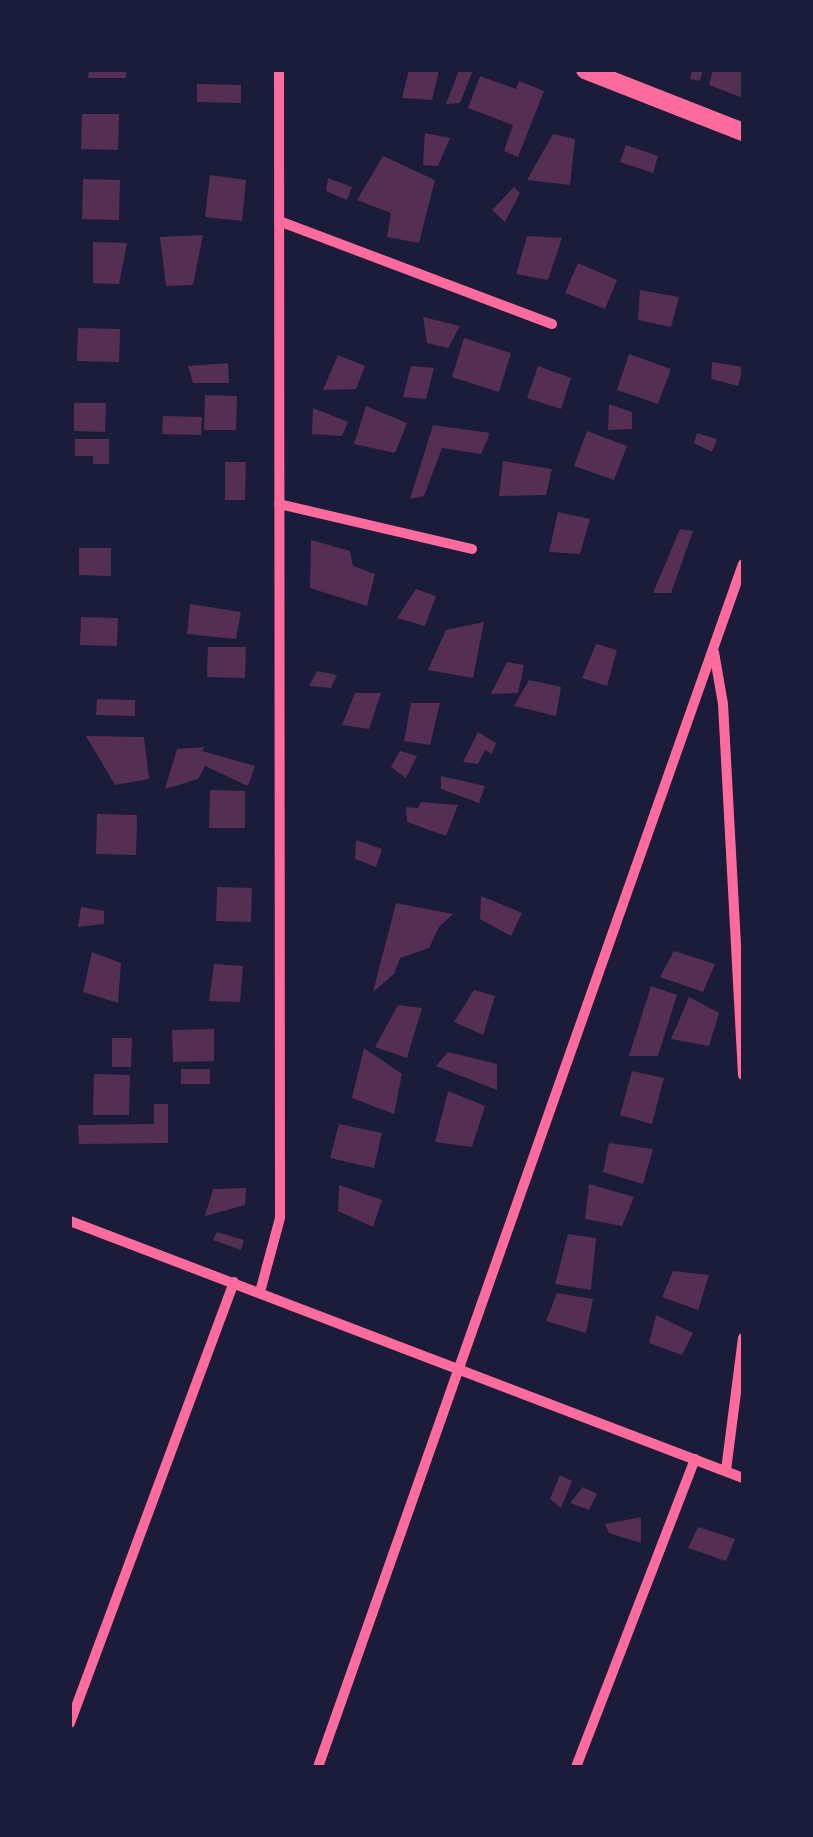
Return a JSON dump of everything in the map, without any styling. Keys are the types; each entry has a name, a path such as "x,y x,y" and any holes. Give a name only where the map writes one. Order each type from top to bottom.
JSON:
{"street":[{"path":"260,1292 280,1218 279,70"},
{"path":"585,70 743,132"},
{"path":"279,221 552,324"},
{"path":"279,504 472,549"},
{"path":"318,1767 743,564"},
{"path":"714,652 723,704 743,1075"},
{"path":"70,1220 743,1478"},
{"path":"70,1723 234,1282"},
{"path":"726,1470 743,1338"},
{"path":"576,1767 696,1459"}],"building":[{"path":"89,70 126,70 126,78 88,78"},
{"path":"409,70 439,70 432,100 402,98"},
{"path":"459,70 473,70 460,103 446,104"},
{"path":"692,70 703,70 700,81 690,79"},
{"path":"713,70 743,70 743,98 709,85"},
{"path":"480,76 516,89 519,81 544,91 518,157 504,151 513,125 468,108"},
{"path":"197,84 241,85 241,103 197,102"},
{"path":"82,114 119,114 118,150 81,149"},
{"path":"425,133 450,138 438,166 423,165"},
{"path":"553,134 575,139 570,185 527,180"},
{"path":"626,145 658,156 653,173 620,162"},
{"path":"383,156 435,180 419,243 387,237 391,213 357,200"},
{"path":"210,175 246,180 242,221 205,217"},
{"path":"328,178 352,187 347,200 326,191"},
{"path":"83,179 120,180 119,220 82,219"},
{"path":"514,187 520,193 505,222 492,210"},
{"path":"203,235 193,285 166,286 160,237"},
{"path":"527,236 562,238 548,280 516,274"},
{"path":"93,242 127,243 119,284 93,283"},
{"path":"578,263 617,280 605,309 565,293"},
{"path":"640,290 679,297 671,327 638,320"},
{"path":"423,317 460,326 448,348 427,343"},
{"path":"78,328 120,329 119,362 77,361"},
{"path":"464,338 511,353 499,392 452,377"},
{"path":"629,354 671,369 658,404 617,390"},
{"path":"338,355 365,366 356,389 323,390"},
{"path":"712,362 743,367 738,386 711,379"},
{"path":"228,363 229,383 193,383 188,366"},
{"path":"411,366 434,368 426,399 403,397"},
{"path":"538,366 571,378 561,409 527,398"},
{"path":"205,395 237,396 236,430 204,430"},
{"path":"74,403 106,403 105,432 74,431"},
{"path":"609,404 632,412 632,429 608,430"},
{"path":"366,406 407,423 395,453 354,444"},
{"path":"313,408 348,422 342,436 312,434"},
{"path":"163,416 202,417 201,435 162,434"},
{"path":"433,425 490,433 481,454 442,448 424,496 410,499"},
{"path":"587,431 627,446 614,480 574,466"},
{"path":"697,433 717,439 712,452 694,443"},
{"path":"75,439 109,439 109,464 93,464 93,456 75,456"},
{"path":"503,461 552,469 546,495 499,496"},
{"path":"225,462 246,462 245,500 225,500"},
{"path":"558,512 590,519 580,554 549,552"},
{"path":"680,529 693,531 671,593 653,593"},
{"path":"311,540 350,551 353,566 375,574 367,606 310,588"},
{"path":"79,548 111,548 111,576 79,575"},
{"path":"416,589 436,596 425,626 397,618"},
{"path":"190,604 241,612 236,639 187,634"},
{"path":"81,617 118,618 117,646 80,645"},
{"path":"484,622 473,678 428,670 446,630"},
{"path":"596,644 617,650 607,686 582,678"},
{"path":"208,647 246,647 245,678 207,677"},
{"path":"507,662 524,665 518,693 491,694"},
{"path":"317,671 337,675 331,688 309,686"},
{"path":"529,680 561,687 556,716 514,706"},
{"path":"355,693 381,693 369,729 342,725"},
{"path":"97,699 135,700 135,716 96,715"},
{"path":"411,703 440,703 430,745 404,741"},
{"path":"478,732 496,743 492,754 485,750 478,764 463,762"},
{"path":"86,736 144,737 149,779 115,785"},
{"path":"205,747 202,751 255,766 248,786 205,766 198,779 165,789 177,749"},
{"path":"400,751 417,756 406,778 391,767"},
{"path":"441,776 485,786 479,803 441,789"},
{"path":"210,790 245,791 245,828 209,828"},
{"path":"421,802 458,805 446,836 407,822 406,807 418,808"},
{"path":"97,814 137,815 136,855 96,854"},
{"path":"356,840 382,849 376,867 355,859"},
{"path":"217,887 252,888 251,922 216,921"},
{"path":"481,896 522,913 511,936 480,919"},
{"path":"396,903 453,914 439,927 429,948 400,958 394,974 373,992"},
{"path":"81,907 104,911 104,924 78,927"},
{"path":"674,951 715,964 703,992 660,977"},
{"path":"92,952 121,963 118,1003 83,992"},
{"path":"214,964 243,966 240,1002 209,1001"},
{"path":"651,986 677,995 658,1056 629,1056"},
{"path":"474,990 495,996 483,1035 454,1022"},
{"path":"689,997 719,1013 709,1046 671,1039"},
{"path":"398,1005 422,1008 407,1058 375,1047"},
{"path":"214,1029 214,1061 173,1062 172,1030"},
{"path":"112,1038 132,1038 131,1067 112,1067"},
{"path":"364,1048 402,1074 394,1114 352,1098"},
{"path":"448,1052 497,1064 497,1090 436,1066"},
{"path":"181,1069 210,1069 210,1084 181,1084"},
{"path":"632,1071 664,1078 652,1124 620,1115"},
{"path":"94,1074 130,1075 129,1115 93,1115"},
{"path":"448,1091 485,1106 472,1147 435,1142"},
{"path":"154,1104 168,1104 168,1143 79,1144 78,1125 154,1124"},
{"path":"339,1124 382,1133 374,1168 330,1158"},
{"path":"609,1143 653,1149 643,1184 603,1172"},
{"path":"589,1184 634,1197 622,1226 585,1219"},
{"path":"339,1185 382,1200 373,1227 338,1211"},
{"path":"246,1188 245,1205 205,1216 213,1189"},
{"path":"217,1232 244,1240 241,1250 213,1240"},
{"path":"568,1234 596,1238 591,1290 555,1284"},
{"path":"673,1271 709,1275 698,1310 662,1297"},
{"path":"557,1293 593,1299 586,1333 546,1321"},
{"path":"656,1315 693,1333 682,1355 649,1343"},
{"path":"560,1475 572,1481 561,1508 550,1499"},
{"path":"583,1487 597,1494 589,1510 570,1503"},
{"path":"641,1517 641,1543 609,1533 605,1524"},
{"path":"698,1527 735,1539 726,1561 688,1548"}]}
